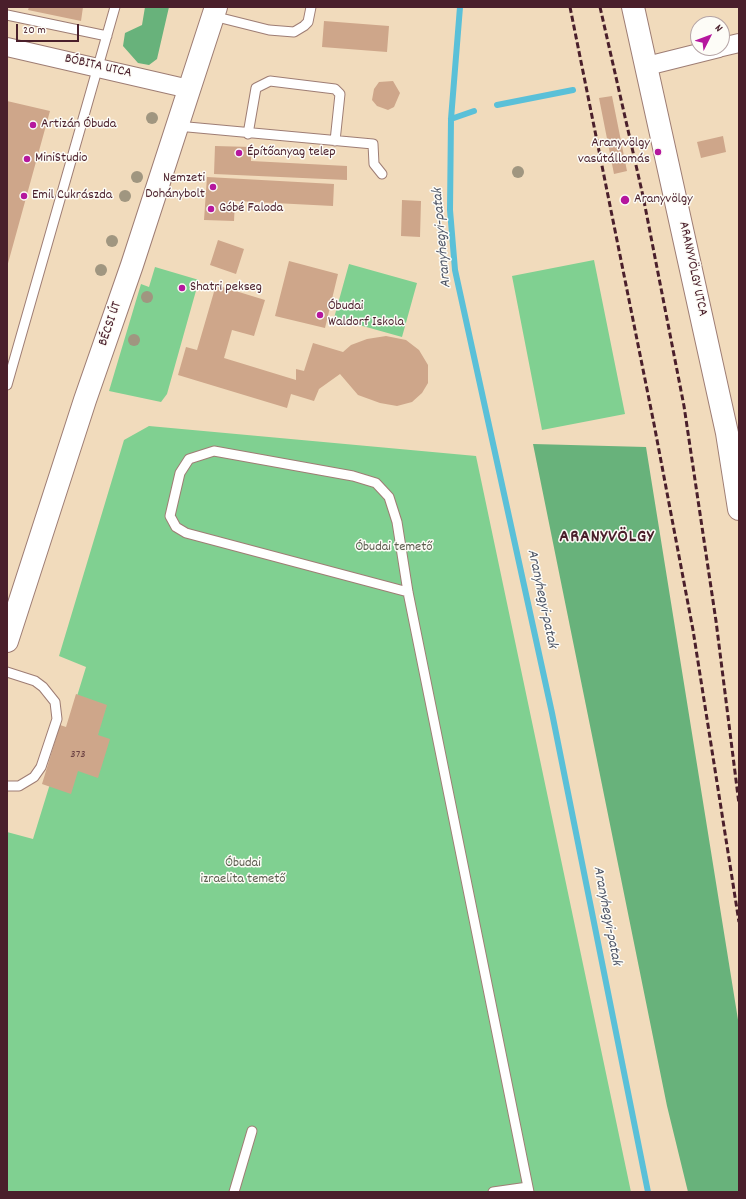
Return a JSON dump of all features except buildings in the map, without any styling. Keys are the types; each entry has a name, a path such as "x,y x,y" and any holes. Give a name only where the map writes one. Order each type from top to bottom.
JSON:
{"main road":[{"name":"ARANYVÖLGY UTCA","path":"633,7 727,433 739,509"},
{"name":"BÉCSI ÚT","path":"7,641 85,400 132,265 215,11"}],"street":[{"name":"BÓBITA UTCA","path":"7,47 189,89"},
{"path":"647,66 690,56"}],"lane":[{"path":"7,11 8,7"},
{"path":"7,385 115,7"},
{"path":"215,11 269,30 294,32 308,22 311,7"},
{"path":"7,15 107,36"},
{"path":"248,134 256,88 270,81 335,89 340,94 335,141"},
{"path":"177,126 248,134 373,144 374,164 382,174"},
{"path":"408,592 186,533 176,526 170,516 180,472 189,459 214,451 353,476 376,483 389,497 397,522 408,592 529,1189 494,1192"},
{"path":"7,672 35,681 50,694 57,709 57,720 41,766 34,777 27,783 19,786 7,786"},
{"path":"234,1192 252,1132"}],"green space":[{"path":"145,7 169,7 157,59 149,65 138,63 123,46 125,33 142,25"},
{"path":"594,260 625,414 542,430 512,276"},
{"path":"349,264 417,283 402,337 334,318"},
{"path":"155,267 199,280 167,394 161,402 109,391 141,284 149,287"},
{"path":"149,426 476,456 631,1192 7,1192 7,832 33,839 86,667 59,656 124,440"},
{"path":"533,444 646,447 739,1026 739,1192 688,1192 667,1106"}],"waterway":[{"name":"Aranyhegyi-patak","path":"460,7 451,119 450,210 455,270 552,713 648,1192"},
{"path":"497,105 573,90"},
{"path":"451,119 474,111"}],"railway":[{"path":"570,7 654,424 693,630 739,922"},
{"path":"600,7 643,196 684,406 716,621 739,804"}],"place":[{"name":"Artizán Óbuda","path":"33,125"},
{"name":"Aranyvölgy vasútállomás","path":"658,152"},
{"name":"Építőanyag telep","path":"239,153"},
{"name":"MiniStudio","path":"27,159"},
{"name":"Nemzeti Dohánybolt","path":"213,187"},
{"name":"Emil Cukrászda","path":"24,196"},
{"name":"Aranyvölgy","path":"625,200"},
{"name":"Góbé Faloda","path":"211,209"},
{"name":"Shatri pekseg","path":"182,288"},
{"name":"Óbudai Waldorf Iskola","path":"320,315"}],"district":[{"name":"ARANYVÖLGY","path":"607,539"}],"park label":[{"name":"Óbudai temető","path":"394,548"},
{"name":"Óbudai izraelita temető","path":"243,872"}]}
